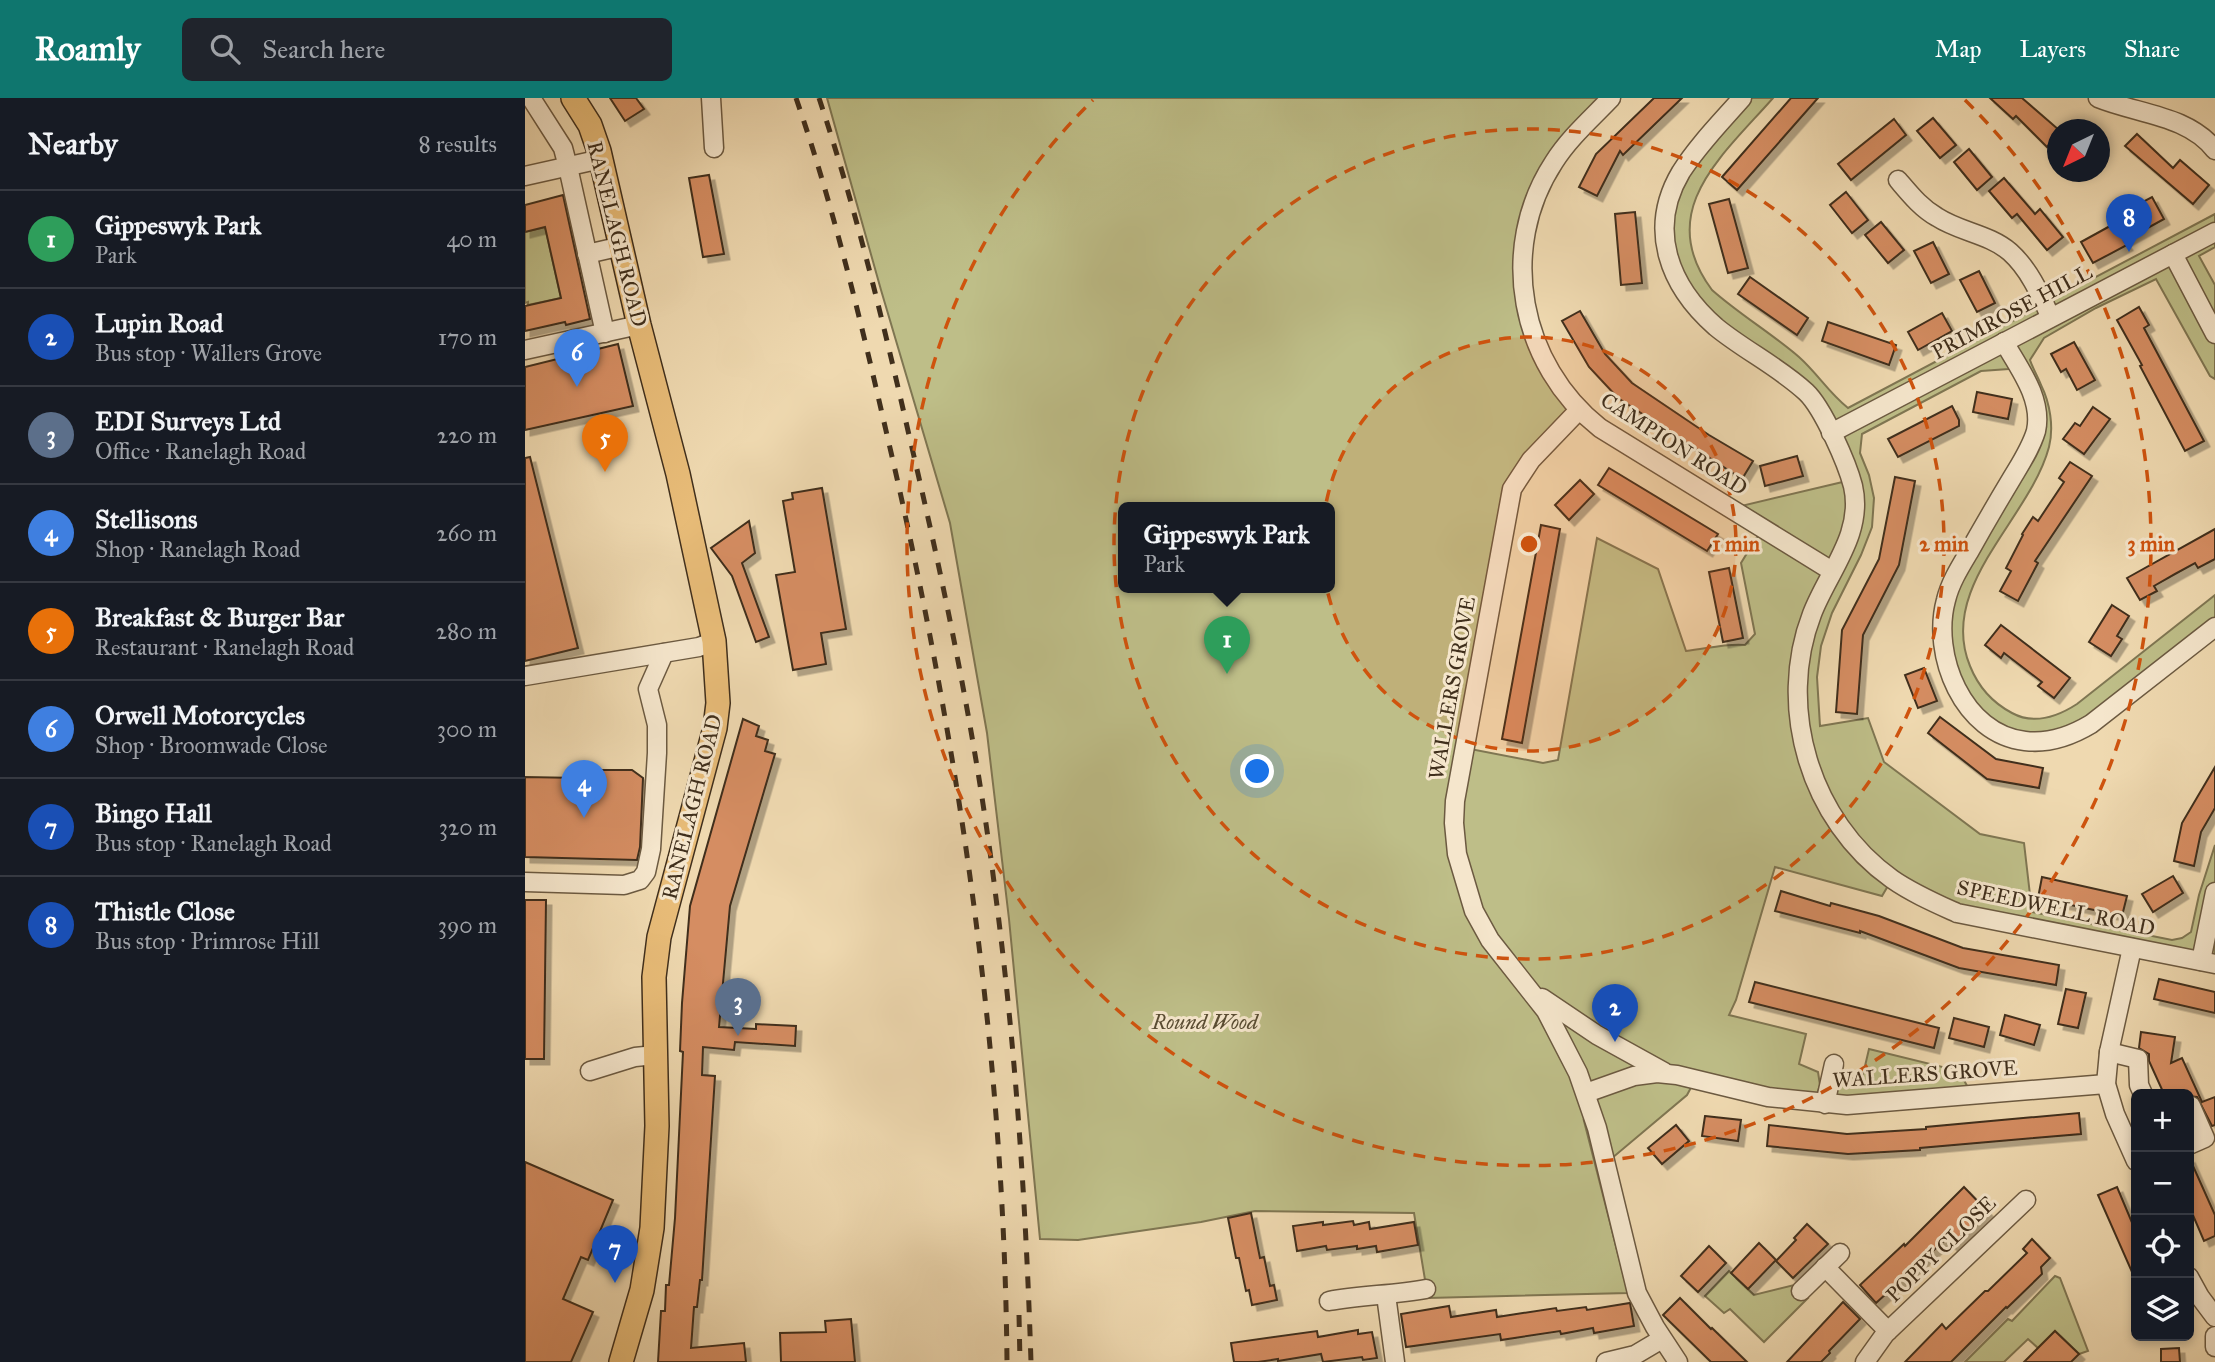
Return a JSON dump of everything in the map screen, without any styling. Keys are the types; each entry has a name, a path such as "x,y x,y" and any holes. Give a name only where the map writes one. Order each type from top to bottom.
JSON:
{"main road":[{"name":"RANELAGH ROAD","path":"573,98 592,131 601,159 639,325 678,474 714,641 719,703 715,728 659,937 654,977 657,1126 652,1228 642,1290 621,1362"}],"street":[{"path":"531,98 563,148 605,333"},
{"path":"711,98 714,148"},
{"name":"CAMPION ROAD","path":"1611,98 1565,146 1553,163 1532,207 1524,240 1523,282 1532,333 1549,369 1579,410 1609,435 1832,571"},
{"name":"SPEEDWELL ROAD","path":"1742,98 1693,155 1678,178 1665,220 1668,258 1678,284 1696,308 1717,327 1805,391 1820,411 1852,480 1855,505 1850,538 1819,596 1803,640 1799,677 1799,713 1804,750 1810,771 1829,808 1853,842 1892,879 1918,895 1957,913 2208,962"},
{"path":"2098,98 2186,125 2199,133 2215,150"},
{"path":"525,176 601,159"},
{"path":"1898,180 1921,206 1938,218 1991,240 2012,254 2029,275 2050,316"},
{"name":"PRIMROSE HILL","path":"1831,433 2215,232"},
{"path":"587,254 622,246"},
{"path":"2173,254 2215,334"},
{"path":"525,350 639,325"},
{"path":"2004,342 2034,399 2036,425 2027,452 1959,570 1945,601 1943,648 1950,674 1965,702 1980,720 2004,735 2027,742 2071,735 2091,724 2215,627"},
{"name":"WALLERS GROVE","path":"1579,410 1531,460 1512,489 1455,801 1457,854 1473,911 1490,940 1524,982 1555,1028 1586,1093 1634,1076 1667,1073"},
{"path":"525,676 699,647 714,641"},
{"path":"525,882 624,885 640,880 646,872 650,857 657,753 657,725 648,689 664,653"},
{"path":"2208,962 2215,892"},
{"path":"2132,948 2109,1052 2106,1084 2115,1114 2132,1152"},
{"name":"WALLERS GROVE","path":"1524,982 1559,1012 1667,1073 1768,1097 1825,1104 1865,1105 2106,1084"},
{"path":"2109,1052 2138,1059 2141,1089"},
{"path":"590,1071 635,1057 655,1055"},
{"path":"1825,1104 1833,1064"},
{"path":"1586,1093 1637,1293 1678,1362"},
{"path":"2194,1113 2205,1138 2194,1143"},
{"name":"POPPY CLOSE","path":"1865,1362 1888,1331 2026,1200"},
{"path":"1801,1291 1840,1253"},
{"name":"POPPY CLOSE","path":"1825,1267 1888,1331"},
{"path":"2190,1278 2215,1317"},
{"path":"1329,1301 1365,1294 1386,1295 1426,1289"},
{"path":"1386,1295 1395,1362"},
{"path":"2215,1336 2215,1348"},
{"path":"1606,1362 1640,1353 1662,1339"}],"green space":[{"name":"Round Wood","path":"827,98 1611,98 1539,188 1524,303 1579,410 1523,469 1465,748 1543,763 1558,760 1597,538 1658,569 1686,651 1723,645 1745,645 1755,634 1741,563 1762,529 1741,506 1851,480 1820,410 1678,284 1668,206 1742,98 1773,98 1716,163 1702,186 1692,210 1690,235 1696,261 1712,290 1799,357 1848,408 2215,214 2215,247 2199,256 2215,285 2215,379 2210,376 2156,279 2096,308 2044,338 2030,360 2049,407 2049,447 2039,474 1975,581 1966,608 1963,637 1970,666 1987,693 2012,713 2037,719 2061,713 2077,704 2215,595 2215,627 2102,716 2027,742 1965,702 1943,609 2036,430 2017,366 1981,371 1862,434 1860,453 1874,498 1872,527 1832,613 1821,646 1817,677 1820,726 1868,718 1884,762 1980,834 2024,843 2032,912 2172,940 2182,938 2191,932 2199,895 2215,845 2215,964 1976,918 1892,879 1882,896 1775,867 1736,1000 1729,1015 1806,1034 1799,1064 1818,1072 1820,1085 1814,1103 1695,1080 1687,1095 1611,1159 1597,1128 1584,1121 1628,1293 1428,1298 1414,1213 1255,1211 1201,1222 1078,1240 1040,1239 1009,919 987,733 950,523"},
{"path":"545,227 561,298 528,305 528,302 525,303 525,232"},
{"path":"1869,1049 1959,1071 1972,1095 1847,1105 1833,1094 1839,1081 1862,1079"},
{"path":"1729,1271 1754,1295 1794,1285 1808,1298 1764,1342 1730,1309 1724,1313 1705,1296"},
{"path":"2055,1276 2060,1278 2088,1351 2079,1354 2055,1331 2038,1348 2028,1339 2004,1362 1965,1362 2008,1319 2012,1321"}],"building":[{"path":"610,98 636,98 644,109 625,121"},
{"path":"1654,98 1682,98 1623,155 1620,151 1597,196 1579,187 1596,154"},
{"path":"1791,98 1818,98 1737,190 1722,177"},
{"path":"1990,98 2022,98 2047,120 2047,147 2016,116 2013,119"},
{"path":"1933,118 1956,145 1940,158 1917,131"},
{"path":"1894,119 1906,135 1851,180 1838,164"},
{"path":"2137,134 2173,168 2180,160 2209,185 2193,204 2125,146"},
{"path":"1969,149 1992,177 1977,190 1954,162"},
{"path":"709,175 724,254 703,257 689,178"},
{"path":"2004,178 2035,214 2040,209 2063,237 2047,250 2017,214 2012,218 1989,191"},
{"path":"1846,192 1868,220 1852,233 1830,205"},
{"path":"563,195 590,319 525,331 525,306 561,298 545,227 525,232 525,205"},
{"path":"2152,197 2164,219 2124,241 2127,245 2093,263 2081,242 2121,220 2118,215"},
{"path":"1729,199 1748,268 1728,273 1709,204"},
{"path":"1635,212 1642,283 1621,285 1615,214"},
{"path":"1881,222 1904,250 1888,263 1865,235"},
{"path":"1933,242 1949,274 1931,283 1914,251"},
{"path":"1979,271 1995,303 1977,312 1960,280"},
{"path":"1750,277 1808,318 1797,335 1738,294"},
{"path":"2139,307 2149,325 2144,328 2204,441 2185,451 2117,320"},
{"path":"1580,311 1605,354 1632,383 1753,461 1742,479 1618,398 1589,367 1562,321"},
{"path":"1942,313 1952,331 1918,350 1908,332"},
{"path":"1828,322 1896,345 1889,365 1822,341"},
{"path":"2074,342 2095,380 2077,390 2066,369 2061,372 2051,354"},
{"path":"618,344 633,406 525,430 525,367"},
{"path":"1977,392 2012,399 2008,419 1973,412"},
{"path":"1952,406 1959,426 1898,457 1888,439"},
{"path":"2093,407 2110,419 2084,454 2063,439 2075,423 2080,426"},
{"path":"1797,456 1803,476 1765,486 1760,466"},
{"path":"530,457 578,648 525,661 525,458"},
{"path":"2070,462 2092,476 2035,561 2038,563 2018,601 2000,591 2011,571 2006,568 2033,517 2038,521 2064,482 2059,478"},
{"path":"1609,468 1718,534 1707,551 1598,485"},
{"path":"1895,477 1915,481 1899,565 1863,635 1857,714 1836,712 1842,630 1879,559"},
{"path":"1580,480 1594,494 1569,520 1555,505"},
{"path":"822,488 846,629 821,633 826,664 793,670 776,575 795,572 783,501 793,499 792,493"},
{"path":"749,521 755,553 742,563 769,637 756,642 732,576 711,548"},
{"path":"1541,525 1560,529 1522,743 1502,739"},
{"path":"2215,529 2215,559 2198,568 2195,563 2154,586 2157,591 2140,600 2127,578"},
{"path":"1729,568 1743,638 1723,642 1709,572"},
{"path":"2112,605 2129,616 2117,636 2122,639 2111,656 2089,642"},
{"path":"2001,625 2070,678 2054,698 2038,686 2042,682 2004,653 2001,658 1985,645"},
{"path":"1924,668 1937,701 1918,708 1905,675"},
{"path":"1940,717 1996,759 2043,768 2039,788 1987,779 1928,733"},
{"path":"743,719 759,726 756,736 768,740 765,751 775,754 730,906 719,1027 756,1029 756,1024 796,1026 795,1046 735,1042 734,1050 703,1047 702,1075 715,1076 702,1280 697,1307 694,1307 691,1348 744,1343 746,1362 658,1362 661,1311 665,1311 666,1285 669,1285 675,1218 683,1052 680,1051 682,1003 690,906"},
{"path":"2215,767 2215,808 2201,832 2194,866 2174,861 2182,823"},
{"path":"594,770 632,770 643,778 637,860 525,857 525,777 580,778"},
{"path":"2173,876 2183,893 2153,912 2142,894"},
{"path":"2042,877 2127,896 2122,916 2038,898"},
{"path":"1781,891 1830,906 1831,903 1879,916 1963,948 2059,965 2056,985 1959,968 1860,931 1775,911"},
{"path":"525,900 546,900 544,1059 525,1059"},
{"path":"2159,979 2215,992 2215,1013 2154,999"},
{"path":"1755,982 1939,1028 1934,1048 1749,1002"},
{"path":"2066,989 2086,993 2078,1028 2058,1024"},
{"path":"2005,1015 2040,1025 2034,1045 2000,1035"},
{"path":"1954,1018 1989,1027 1984,1047 1949,1038"},
{"path":"2141,1032 2175,1037 2171,1063 2182,1058 2202,1102 2215,1097 2215,1125 2212,1126 2197,1097 2194,1097 2194,1089 2162,1089 2149,1061 2149,1054 2139,1048"},
{"path":"2079,1113 2081,1134 1920,1150 1848,1154 1767,1146 1769,1125 1847,1134 1926,1129"},
{"path":"1705,1116 1741,1120 1738,1141 1702,1136"},
{"path":"1676,1125 1689,1141 1662,1164 1648,1148"},
{"path":"525,1162 613,1200 588,1260 581,1257 563,1299 593,1312 571,1362 525,1362"},
{"path":"2194,1168 2215,1215 2215,1236 2204,1241 2194,1218"},
{"path":"1964,1187 1987,1211 1952,1245 1946,1239 1876,1303 1860,1285 1904,1244 1905,1246"},
{"path":"2117,1187 2131,1220 2131,1270 2098,1195"},
{"path":"1251,1213 1260,1258 1264,1257 1270,1286 1274,1285 1277,1300 1252,1305 1239,1258 1236,1258 1228,1218"},
{"path":"1353,1221 1354,1225 1369,1222 1370,1229 1414,1222 1418,1245 1377,1252 1376,1246 1327,1250 1326,1246 1297,1251 1293,1226"},
{"path":"1807,1224 1828,1244 1793,1278 1776,1261"},
{"path":"2032,1239 2050,1258 2041,1267 2042,1274 2007,1308 1951,1362 1905,1362 1942,1324 1946,1329 1988,1291 2027,1253 2023,1249"},
{"path":"1759,1243 1776,1260 1748,1289 1731,1273"},
{"path":"1709,1246 1726,1263 1698,1292 1681,1276"},
{"path":"1680,1298 1747,1362 1711,1362 1663,1315"},
{"path":"1843,1302 1860,1319 1830,1353 1821,1362 1787,1362"},
{"path":"1630,1303 1634,1326 1594,1333 1593,1328 1561,1334 1560,1331 1501,1340 1500,1334 1406,1347 1401,1314 1449,1306 1451,1317 1496,1310 1497,1317 1556,1308 1557,1311 1586,1307 1587,1310"},
{"path":"851,1319 855,1362 781,1362 780,1333 826,1332 825,1321"},
{"path":"1358,1330 1358,1334 1372,1332 1377,1358 1363,1360 1362,1357 1323,1362 1321,1354 1278,1361 1234,1362 1231,1343 1317,1331 1318,1337"},
{"path":"2055,1331 2079,1354 2071,1362 2024,1362"},
{"path":"2179,1348 2180,1362 2161,1362 2161,1349"}],"railway":[{"path":"796,98 835,223 877,393 912,549 955,779 973,895 997,1128 1007,1362"},
{"path":"819,98 857,223 879,308 922,492 970,723 1003,956 1015,1072 1031,1362"},
{"path":"1019,1315 1020,1362"}],"place":[{"name":"Thistle Close","path":"2129,252"},
{"name":"Orwell Motorcycles","path":"577,387"},
{"name":"Breakfast & Burger Bar","path":"605,472"},
{"name":"Gippeswyk Park","path":"1227,674"},
{"name":"Stellisons","path":"584,818"},
{"name":"EDI Surveys Ltd","path":"738,1036"},
{"name":"Lupin Road","path":"1615,1042"},
{"name":"Bingo Hall","path":"615,1283"}]}
